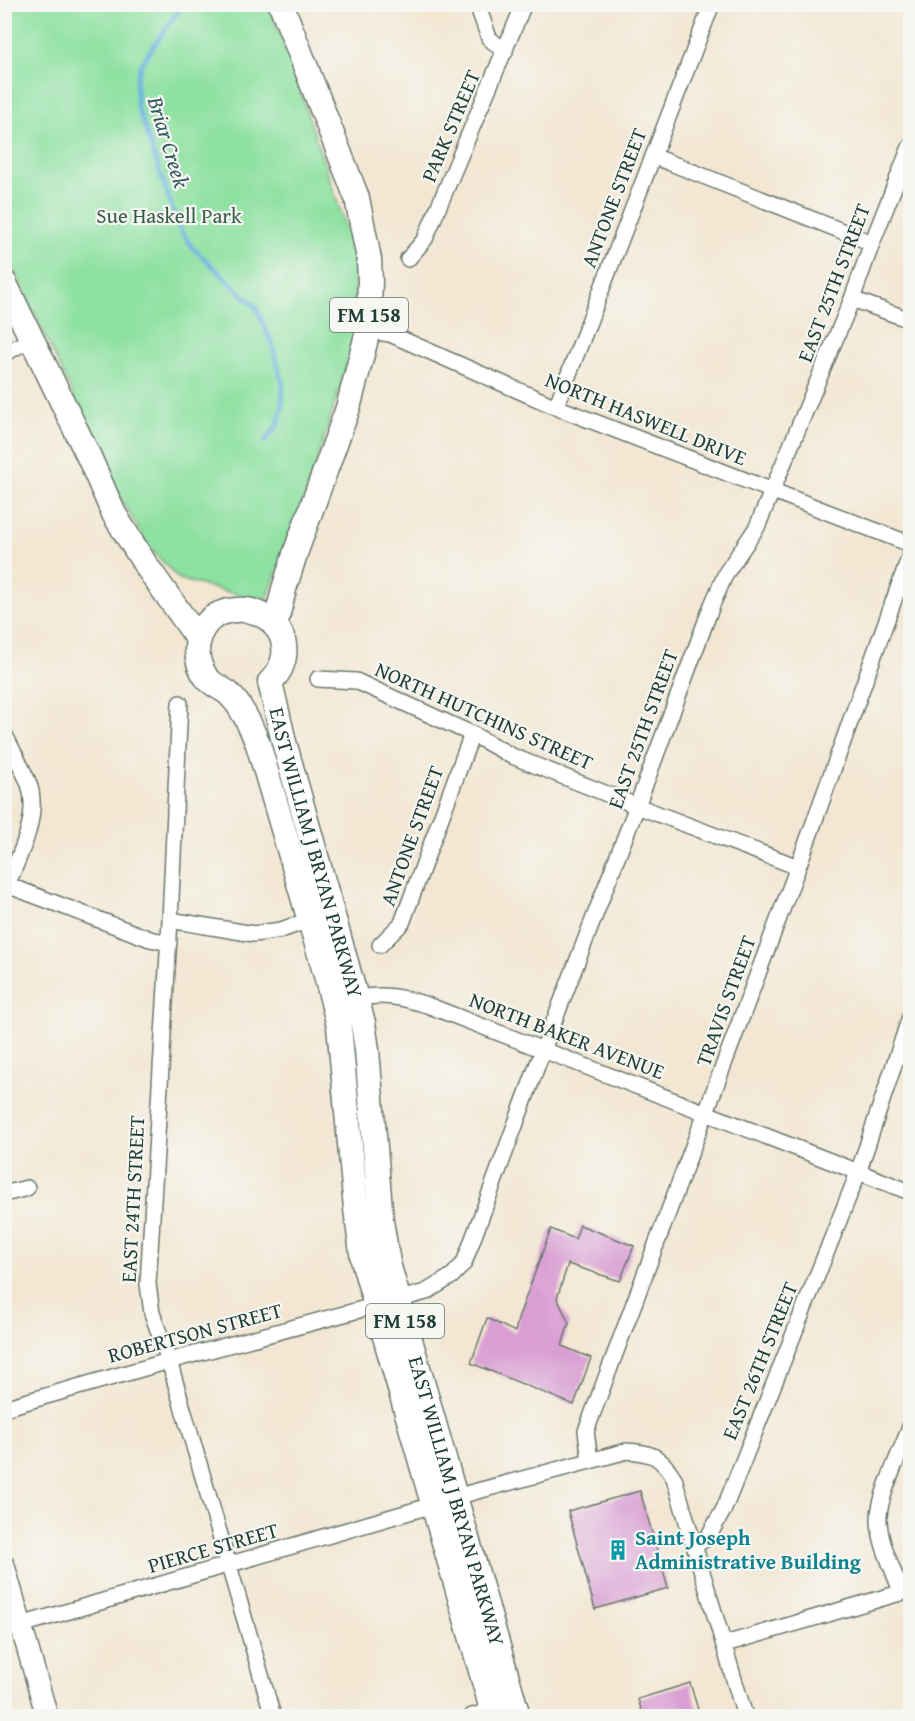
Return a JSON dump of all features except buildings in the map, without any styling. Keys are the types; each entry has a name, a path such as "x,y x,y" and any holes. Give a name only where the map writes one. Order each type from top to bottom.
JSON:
{"main road":[{"name":"FM 158","path":"275,626 296,551 348,408 368,331 369,259 357,198 281,4"},
{"name":"EAST WILLIAM J BRYAN PARKWAY","path":"4,282 89,457 114,514 145,564 199,640 198,656 203,672 214,686 226,692 242,711 258,744 339,1026 359,1236 387,1302 455,1497 518,1716"},
{"path":"199,640 211,617 225,611 251,611 263,616 275,626"},
{"name":"EAST WILLIAM J BRYAN PARKWAY","path":"275,626 282,640 285,654 280,670 270,682 284,742 357,999 367,1050 384,1241 387,1302 433,1505 486,1715"},
{"path":"226,692 245,693 258,690 270,682"}],"street":[{"path":"477,4 489,38 505,52"},
{"name":"PARK STREET","path":"408,259 425,239 524,4"},
{"name":"ANTONE STREET","path":"556,408 712,4"},
{"name":"EAST 25TH STREET","path":"387,1302 426,1292 452,1276 464,1263 543,1050 638,806 712,604 726,573 757,527 852,299 910,147"},
{"path":"653,156 872,243"},
{"path":"852,299 910,320"},
{"name":"NORTH HASWELL DRIVE","path":"368,331 390,334 556,408 910,544"},
{"path":"4,354 32,339"},
{"name":"TRAVIS STREET","path":"590,1460 586,1431 798,867 910,555"},
{"name":"NORTH HUTCHINS STREET","path":"318,678 356,681 472,734 512,756 798,867"},
{"name":"EAST 24TH STREET","path":"180,703 169,943 148,1284 152,1313 169,1361 273,1716"},
{"path":"4,733 29,785 33,802 25,843 6,889 150,939 169,943"},
{"name":"ANTONE STREET","path":"380,945 402,923 472,734"},
{"path":"170,920 254,934 281,930 309,920"},
{"name":"NORTH BAKER AVENUE","path":"357,999 395,996 427,1005 910,1192"},
{"name":"EAST 26TH STREET","path":"696,1545 708,1537 724,1509 858,1173 910,1017"},
{"path":"4,1194 27,1188"},
{"name":"ROBERTSON STREET","path":"4,1408 387,1302"},
{"path":"725,1644 906,1591 881,1533 879,1515 882,1499 910,1428"},
{"path":"455,1497 627,1451 658,1457 674,1478 696,1545 745,1716"},
{"name":"PIERCE STREET","path":"13,1628 433,1505"},
{"path":"4,1566 13,1628 47,1716"}],"green space":[{"name":"Sue Haskell Park","path":"5,5 268,5 285,46 355,255 354,342 314,470 266,602 179,579 148,546 123,502 5,250"}],"waterway":[{"name":"Briar Creek","path":"183,4 141,64 136,82 137,106 179,228 192,247 256,307 272,344 283,385 282,410 277,426 265,441"}],"place":[{"name":"Saint Joseph Administrative Building","path":"618,1550"}]}
